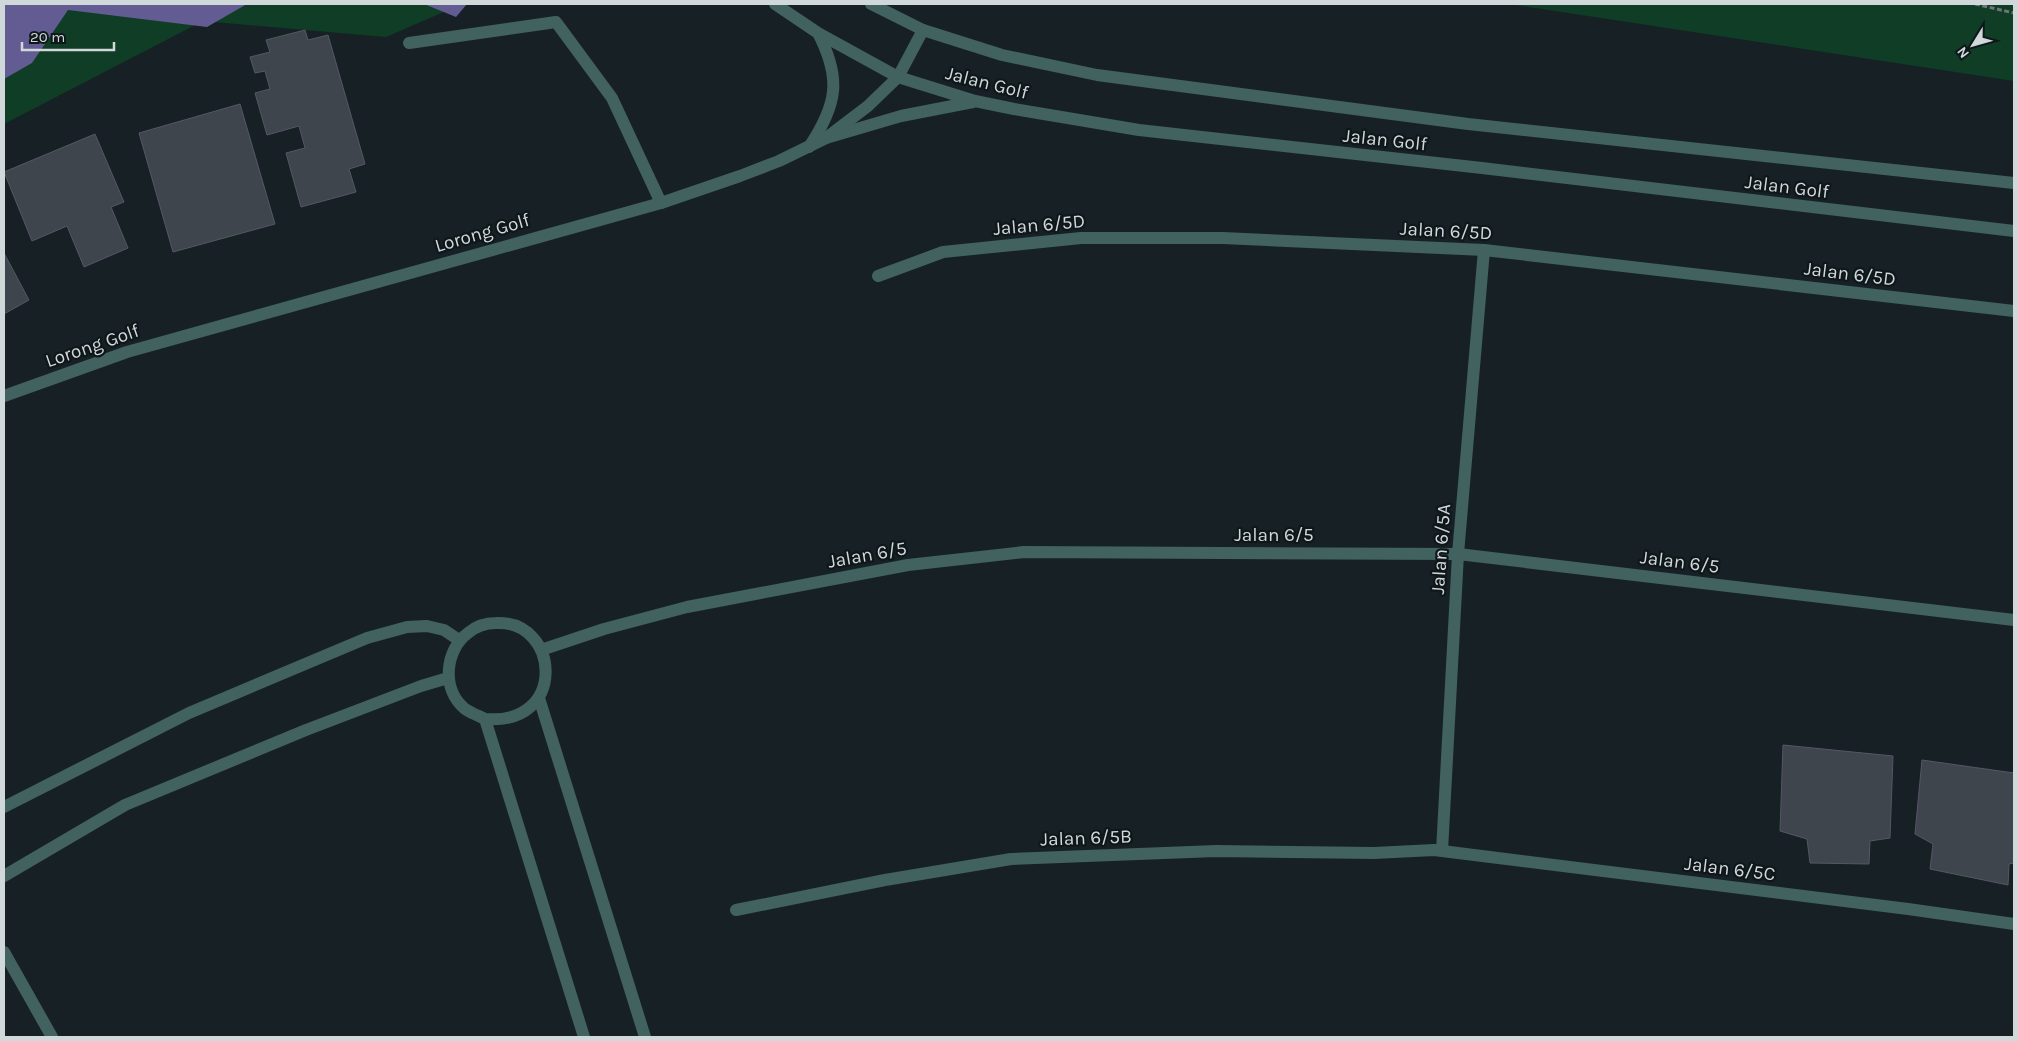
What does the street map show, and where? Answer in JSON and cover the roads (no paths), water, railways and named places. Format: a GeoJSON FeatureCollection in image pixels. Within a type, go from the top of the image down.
{"type":"FeatureCollection","features":[{"type":"Feature","properties":{"kind":"street","name":"Jalan Golf"},"geometry":{"type":"LineString","coordinates":[[775,4],[818,33],[898,77],[975,101],[1139,130],[1482,168],[2014,231]]}},
{"type":"Feature","properties":{"kind":"street","name":"Jalan Golf"},"geometry":{"type":"LineString","coordinates":[[871,4],[922,30],[1002,55],[1097,75],[1468,124],[2014,184]]}},
{"type":"Feature","properties":{"kind":"street"},"geometry":{"type":"LineString","coordinates":[[410,43],[556,22],[612,98],[661,203]]}},
{"type":"Feature","properties":{"kind":"street","name":"Lorong Golf"},"geometry":{"type":"LineString","coordinates":[[4,396],[127,352],[661,203],[740,176],[826,138],[868,106],[898,77],[922,30]]}},
{"type":"Feature","properties":{"kind":"street"},"geometry":{"type":"LineString","coordinates":[[809,147],[823,126],[832,103],[834,79],[829,54],[818,33]]}},
{"type":"Feature","properties":{"kind":"street"},"geometry":{"type":"LineString","coordinates":[[826,138],[902,116],[975,101]]}},
{"type":"Feature","properties":{"kind":"street","name":"Jalan 6/5D"},"geometry":{"type":"LineString","coordinates":[[878,276],[943,252],[1081,238],[1223,238],[1484,250],[2014,311]]}},
{"type":"Feature","properties":{"kind":"street","name":"Jalan 6/5A"},"geometry":{"type":"LineString","coordinates":[[1442,851],[1458,554],[1484,250]]}},
{"type":"Feature","properties":{"kind":"street","name":"Jalan 6/5"},"geometry":{"type":"LineString","coordinates":[[542,650],[604,629],[687,607],[908,565],[1014,553],[1458,554],[2014,620]]}},
{"type":"Feature","properties":{"kind":"street"},"geometry":{"type":"LineString","coordinates":[[502,622],[516,626],[528,633],[542,650],[546,672],[543,690],[539,698],[526,712],[502,720],[485,719],[465,709],[454,696],[448,678],[451,654],[459,640],[474,628],[487,623],[502,622]]}},
{"type":"Feature","properties":{"kind":"street"},"geometry":{"type":"LineString","coordinates":[[4,807],[189,713],[368,638],[408,627],[427,626],[444,630],[459,640]]}},
{"type":"Feature","properties":{"kind":"street"},"geometry":{"type":"LineString","coordinates":[[4,876],[125,805],[306,730],[421,686],[448,678]]}},
{"type":"Feature","properties":{"kind":"street"},"geometry":{"type":"LineString","coordinates":[[539,698],[645,1037]]}},
{"type":"Feature","properties":{"kind":"street"},"geometry":{"type":"LineString","coordinates":[[485,719],[584,1037]]}},
{"type":"Feature","properties":{"kind":"street","name":"Jalan 6/5B"},"geometry":{"type":"LineString","coordinates":[[736,910],[885,880],[1011,860],[1216,851],[1374,853],[1442,851]]}},
{"type":"Feature","properties":{"kind":"street","name":"Jalan 6/5C"},"geometry":{"type":"LineString","coordinates":[[1442,851],[2014,924]]}},
{"type":"Feature","properties":{"kind":"street"},"geometry":{"type":"LineString","coordinates":[[4,952],[52,1037]]}}]}
